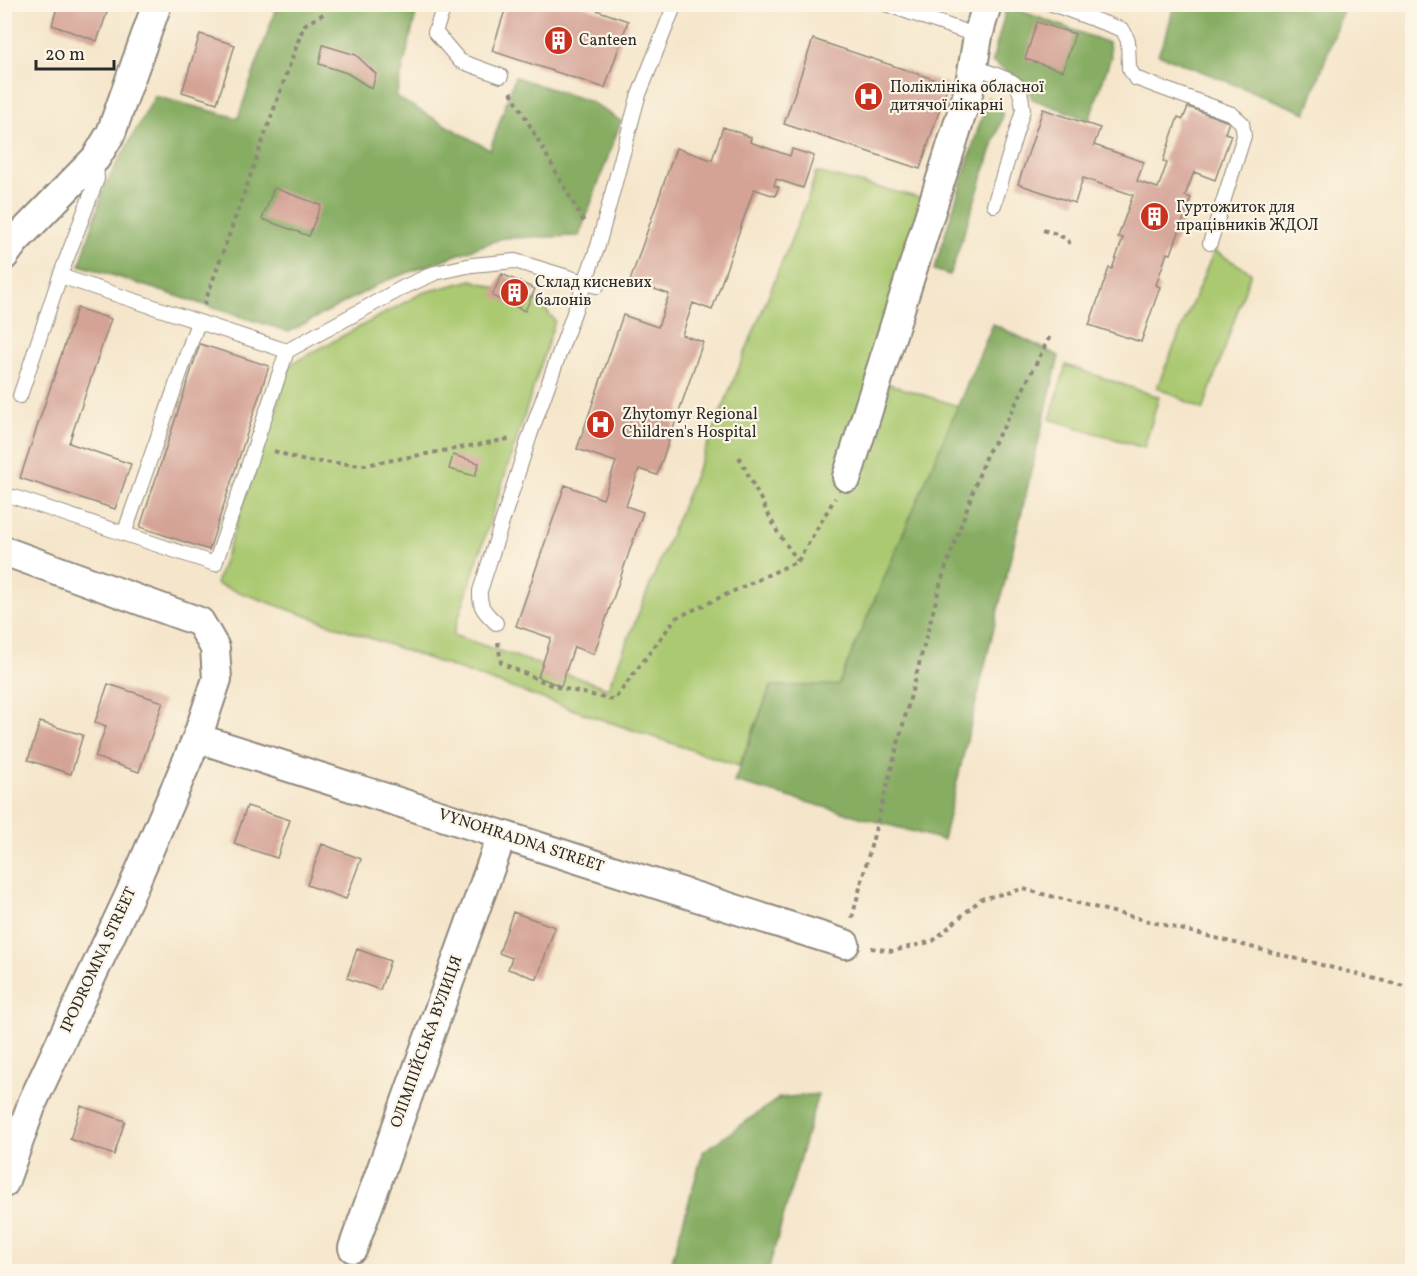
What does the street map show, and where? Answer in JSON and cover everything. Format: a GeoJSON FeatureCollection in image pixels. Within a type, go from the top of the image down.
{"type":"FeatureCollection","features":[{"type":"Feature","properties":{"kind":"street"},"geometry":{"type":"LineString","coordinates":[[4,256],[15,241],[96,158],[111,133],[157,4]]}},
{"type":"Feature","properties":{"kind":"street"},"geometry":{"type":"LineString","coordinates":[[847,477],[969,90],[978,36],[987,4]]}},
{"type":"Feature","properties":{"kind":"street","name":"IPODROMNA STREET"},"geometry":{"type":"LineString","coordinates":[[4,551],[200,622],[214,648],[217,680],[197,738],[130,894],[33,1101],[4,1183]]}},
{"type":"Feature","properties":{"kind":"street","name":"VYNOHRADNA STREET"},"geometry":{"type":"LineString","coordinates":[[197,738],[845,944]]}},
{"type":"Feature","properties":{"kind":"street","name":"ОЛІМПІЙСЬКА ВУЛИЦЯ"},"geometry":{"type":"LineString","coordinates":[[353,1248],[501,835]]}},
{"type":"Feature","properties":{"kind":"lane"},"geometry":{"type":"LineString","coordinates":[[445,4],[435,32],[460,61],[501,76]]}},
{"type":"Feature","properties":{"kind":"lane"},"geometry":{"type":"LineString","coordinates":[[496,623],[480,602],[480,591],[530,435],[591,285],[598,246],[638,97],[675,4]]}},
{"type":"Feature","properties":{"kind":"lane"},"geometry":{"type":"LineString","coordinates":[[885,4],[978,36]]}},
{"type":"Feature","properties":{"kind":"lane"},"geometry":{"type":"LineString","coordinates":[[1052,4],[1123,30],[1128,41],[1129,68],[1135,78],[1232,114],[1242,123],[1244,136],[1210,243]]}},
{"type":"Feature","properties":{"kind":"lane"},"geometry":{"type":"LineString","coordinates":[[973,66],[1015,83],[1022,100],[1023,110],[994,205]]}},
{"type":"Feature","properties":{"kind":"lane"},"geometry":{"type":"LineString","coordinates":[[20,396],[60,276],[98,179],[96,158]]}},
{"type":"Feature","properties":{"kind":"lane"},"geometry":{"type":"LineString","coordinates":[[14,497],[215,564],[287,351],[404,287],[435,273],[472,265],[515,261],[591,285]]}},
{"type":"Feature","properties":{"kind":"lane"},"geometry":{"type":"LineString","coordinates":[[60,276],[287,351]]}},
{"type":"Feature","properties":{"kind":"lane"},"geometry":{"type":"LineString","coordinates":[[124,534],[198,322]]}},
{"type":"Feature","properties":{"kind":"path"},"geometry":{"type":"LineString","coordinates":[[198,322],[304,24],[327,12]]}},
{"type":"Feature","properties":{"kind":"path"},"geometry":{"type":"LineString","coordinates":[[501,76],[598,246]]}},
{"type":"Feature","properties":{"kind":"path"},"geometry":{"type":"LineString","coordinates":[[1043,230],[1068,240],[1071,248]]}},
{"type":"Feature","properties":{"kind":"path"},"geometry":{"type":"LineString","coordinates":[[1051,334],[1006,423],[986,455],[941,581],[845,944],[893,951],[933,941],[981,900],[1023,889],[1413,988]]}},
{"type":"Feature","properties":{"kind":"path"},"geometry":{"type":"LineString","coordinates":[[255,445],[304,461],[365,465],[530,435]]}},
{"type":"Feature","properties":{"kind":"path"},"geometry":{"type":"LineString","coordinates":[[739,457],[778,533],[798,561]]}},
{"type":"Feature","properties":{"kind":"path"},"geometry":{"type":"LineString","coordinates":[[496,623],[501,663],[553,686],[614,700],[676,618],[798,561],[847,477]]}},
{"type":"Feature","properties":{"kind":"green space"},"geometry":{"type":"Polygon","coordinates":[[[413,4],[418,6],[396,97],[490,150],[515,77],[591,102],[621,121],[579,236],[503,238],[385,281],[289,332],[80,265],[105,185],[155,96],[238,118],[277,5],[413,4]]]}},
{"type":"Feature","properties":{"kind":"green space"},"geometry":{"type":"Polygon","coordinates":[[[1174,4],[1345,5],[1306,113],[1158,54],[1167,33],[1174,4]]]}},
{"type":"Feature","properties":{"kind":"green space"},"geometry":{"type":"Polygon","coordinates":[[[1007,6],[1109,43],[1111,57],[1089,120],[1032,99],[1026,83],[992,62],[1007,6]]]}},
{"type":"Feature","properties":{"kind":"green space"},"geometry":{"type":"Polygon","coordinates":[[[988,97],[1003,115],[950,275],[934,270],[988,97]]]}},
{"type":"Feature","properties":{"kind":"green space"},"geometry":{"type":"Polygon","coordinates":[[[816,172],[925,199],[867,377],[958,406],[838,686],[771,686],[739,766],[216,584],[291,364],[422,293],[472,280],[496,288],[525,311],[530,300],[539,301],[555,321],[453,635],[608,688],[809,196],[816,172]]]}},
{"type":"Feature","properties":{"kind":"green space"},"geometry":{"type":"Polygon","coordinates":[[[1214,251],[1251,272],[1203,410],[1157,387],[1214,251]]]}},
{"type":"Feature","properties":{"kind":"green space"},"geometry":{"type":"Polygon","coordinates":[[[993,324],[1059,356],[943,840],[734,782],[771,686],[838,685],[993,324]]]}},
{"type":"Feature","properties":{"kind":"green space"},"geometry":{"type":"Polygon","coordinates":[[[1066,365],[1159,397],[1144,448],[1050,419],[1066,365]]]}},
{"type":"Feature","properties":{"kind":"green space"},"geometry":{"type":"Polygon","coordinates":[[[818,1094],[768,1271],[669,1271],[703,1152],[779,1098],[818,1094]]]}},
{"type":"Feature","properties":{"kind":"building"},"geometry":{"type":"Polygon","coordinates":[[[58,4],[110,4],[97,41],[52,25],[58,4]]]}},
{"type":"Feature","properties":{"kind":"building","name":"Canteen"},"geometry":{"type":"Polygon","coordinates":[[[507,4],[579,4],[628,21],[605,88],[492,51],[507,4]]]}},
{"type":"Feature","properties":{"kind":"building"},"geometry":{"type":"Polygon","coordinates":[[[1037,22],[1075,34],[1063,71],[1025,59],[1037,22]]]}},
{"type":"Feature","properties":{"kind":"building"},"geometry":{"type":"Polygon","coordinates":[[[200,34],[235,45],[217,103],[182,92],[200,34]]]}},
{"type":"Feature","properties":{"kind":"building","name":"Поліклініка обласної дитячої лікарні"},"geometry":{"type":"Polygon","coordinates":[[[813,39],[948,84],[920,169],[784,124],[813,39]]]}},
{"type":"Feature","properties":{"kind":"building"},"geometry":{"type":"Polygon","coordinates":[[[323,45],[356,55],[376,74],[372,89],[347,73],[319,64],[323,45]]]}},
{"type":"Feature","properties":{"kind":"building","name":"Гуртожиток для працiвникiв ЖДОЛ"},"geometry":{"type":"Polygon","coordinates":[[[1188,107],[1229,122],[1225,133],[1231,135],[1215,180],[1194,172],[1185,196],[1191,198],[1171,254],[1167,253],[1156,285],[1160,287],[1141,342],[1089,325],[1109,268],[1112,269],[1123,238],[1118,237],[1133,195],[1083,178],[1075,203],[1018,184],[1043,109],[1100,128],[1094,145],[1144,162],[1137,181],[1158,188],[1167,163],[1163,161],[1178,117],[1183,119],[1188,107]]]}},
{"type":"Feature","properties":{"kind":"building"},"geometry":{"type":"Polygon","coordinates":[[[723,127],[751,137],[750,142],[790,156],[792,149],[814,156],[803,188],[776,179],[774,186],[779,187],[775,196],[754,189],[712,310],[693,303],[682,335],[703,342],[657,475],[639,469],[626,506],[643,512],[594,654],[574,647],[561,686],[538,677],[551,638],[516,626],[565,485],[603,499],[616,462],[577,449],[623,315],[658,327],[669,294],[630,281],[676,148],[712,160],[723,127]]]}},
{"type":"Feature","properties":{"kind":"building"},"geometry":{"type":"Polygon","coordinates":[[[274,188],[321,205],[309,236],[262,219],[274,188]]]}},
{"type":"Feature","properties":{"kind":"building","name":"Склад кисневих балонів"},"geometry":{"type":"Polygon","coordinates":[[[502,274],[535,289],[525,311],[492,296],[502,274]]]}},
{"type":"Feature","properties":{"kind":"building"},"geometry":{"type":"Polygon","coordinates":[[[77,308],[111,319],[69,443],[131,464],[115,509],[20,478],[77,308]]]}},
{"type":"Feature","properties":{"kind":"building"},"geometry":{"type":"Polygon","coordinates":[[[200,344],[269,366],[209,550],[140,527],[200,344]]]}},
{"type":"Feature","properties":{"kind":"building"},"geometry":{"type":"Polygon","coordinates":[[[453,455],[479,463],[475,476],[449,469],[453,455]]]}},
{"type":"Feature","properties":{"kind":"building"},"geometry":{"type":"Polygon","coordinates":[[[108,684],[163,702],[139,772],[95,757],[106,726],[95,722],[108,684]]]}},
{"type":"Feature","properties":{"kind":"building"},"geometry":{"type":"Polygon","coordinates":[[[40,722],[83,735],[71,774],[28,760],[40,722]]]}},
{"type":"Feature","properties":{"kind":"building"},"geometry":{"type":"Polygon","coordinates":[[[247,806],[290,820],[277,858],[234,844],[247,806]]]}},
{"type":"Feature","properties":{"kind":"building"},"geometry":{"type":"Polygon","coordinates":[[[322,844],[361,859],[346,899],[307,885],[322,844]]]}},
{"type":"Feature","properties":{"kind":"building"},"geometry":{"type":"Polygon","coordinates":[[[513,912],[555,927],[537,979],[508,969],[512,958],[499,953],[513,912]]]}},
{"type":"Feature","properties":{"kind":"building"},"geometry":{"type":"Polygon","coordinates":[[[357,949],[390,961],[380,990],[347,978],[357,949]]]}},
{"type":"Feature","properties":{"kind":"building"},"geometry":{"type":"Polygon","coordinates":[[[81,1106],[125,1121],[114,1155],[70,1139],[81,1106]]]}},
{"type":"Feature","properties":{"kind":"place","name":"Canteen"},"geometry":{"type":"Point","coordinates":[558,41]}},
{"type":"Feature","properties":{"kind":"place","name":"Поліклініка обласної дитячої лікарні"},"geometry":{"type":"Point","coordinates":[869,97]}},
{"type":"Feature","properties":{"kind":"place","name":"Гуртожиток для працiвникiв ЖДОЛ"},"geometry":{"type":"Point","coordinates":[1155,217]}},
{"type":"Feature","properties":{"kind":"place","name":"Склад кисневих балонів"},"geometry":{"type":"Point","coordinates":[514,292]}},
{"type":"Feature","properties":{"kind":"place","name":"Zhytomyr Regional Children's Hospital"},"geometry":{"type":"Point","coordinates":[601,424]}}]}
